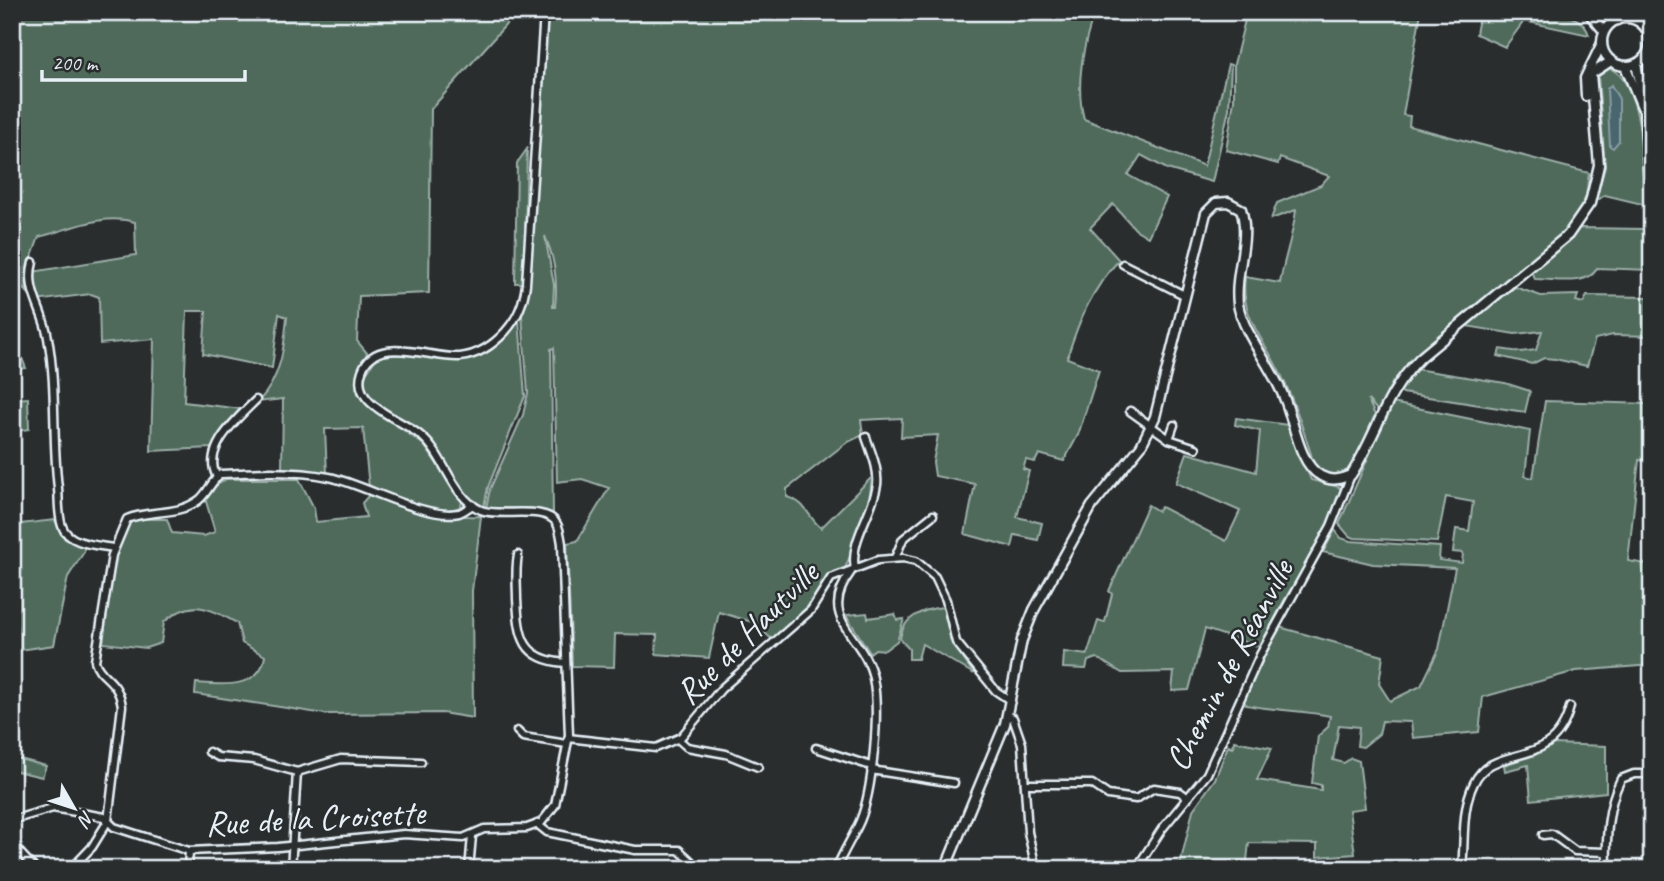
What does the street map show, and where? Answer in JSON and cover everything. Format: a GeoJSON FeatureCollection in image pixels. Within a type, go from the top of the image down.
{"type":"FeatureCollection","features":[{"type":"Feature","properties":{"kind":"street"},"geometry":{"type":"LineString","coordinates":[[544,12],[526,284],[519,313],[502,336],[481,351],[458,357],[394,349],[380,352],[363,367],[359,381],[363,393],[373,406],[423,437],[473,505],[493,514],[536,513],[548,516],[557,524],[562,544],[568,741],[555,805],[550,815],[537,824],[547,832],[635,850],[680,850],[691,861]]}},
{"type":"Feature","properties":{"kind":"street"},"geometry":{"type":"LineString","coordinates":[[1588,12],[1604,31]]}},
{"type":"Feature","properties":{"kind":"street"},"geometry":{"type":"LineString","coordinates":[[1600,12],[1641,23],[1651,38],[1649,56],[1636,64],[1625,66],[1611,61],[1602,43]]}},
{"type":"Feature","properties":{"kind":"street"},"geometry":{"type":"LineString","coordinates":[[1641,23],[1643,12]]}},
{"type":"Feature","properties":{"kind":"street"},"geometry":{"type":"LineString","coordinates":[[945,869],[1012,701],[1022,640],[1034,610],[1092,506],[1141,446],[1150,428],[1206,213],[1216,203],[1228,202],[1241,209],[1247,227],[1238,276],[1239,308],[1277,379],[1307,460],[1320,476],[1337,480],[1352,475],[1384,404],[1401,377],[1568,235],[1590,203],[1599,165],[1585,78],[1602,43],[1604,31],[1624,17]]}},
{"type":"Feature","properties":{"kind":"street"},"geometry":{"type":"LineString","coordinates":[[1593,128],[1591,74],[1611,61]]}},
{"type":"Feature","properties":{"kind":"street"},"geometry":{"type":"LineString","coordinates":[[1636,64],[1645,113],[1652,226]]}},
{"type":"Feature","properties":{"kind":"street"},"geometry":{"type":"LineString","coordinates":[[1625,66],[1645,113]]}},
{"type":"Feature","properties":{"kind":"street"},"geometry":{"type":"LineString","coordinates":[[33,262],[30,274],[32,297],[47,332],[53,364],[55,467],[61,525],[75,540],[113,548]]}},
{"type":"Feature","properties":{"kind":"street"},"geometry":{"type":"LineString","coordinates":[[1123,264],[1184,295]]}},
{"type":"Feature","properties":{"kind":"street"},"geometry":{"type":"LineString","coordinates":[[217,477],[213,470],[215,450],[231,425],[256,400]]}},
{"type":"Feature","properties":{"kind":"street"},"geometry":{"type":"LineString","coordinates":[[1130,411],[1150,428],[1169,439],[1196,448]]}},
{"type":"Feature","properties":{"kind":"street"},"geometry":{"type":"LineString","coordinates":[[1169,439],[1174,425]]}},
{"type":"Feature","properties":{"kind":"street"},"geometry":{"type":"LineString","coordinates":[[836,869],[860,821],[871,768],[874,679],[870,667],[838,614],[839,597],[854,570],[855,547],[870,513],[877,484],[876,467],[866,437]]}},
{"type":"Feature","properties":{"kind":"street"},"geometry":{"type":"LineString","coordinates":[[71,869],[92,848],[108,821],[122,706],[120,692],[114,681],[97,667],[95,661],[113,548],[127,519],[137,515],[165,515],[199,500],[217,477],[258,472],[295,472],[349,483],[427,509],[459,513],[473,505]]}},
{"type":"Feature","properties":{"kind":"street","name":"Chemin de Réanville"},"geometry":{"type":"LineString","coordinates":[[1136,869],[1162,829],[1207,774],[1260,655],[1331,526],[1352,475]]}},
{"type":"Feature","properties":{"kind":"street"},"geometry":{"type":"LineString","coordinates":[[933,515],[903,539],[895,558],[916,561],[935,577],[946,600],[956,642],[996,691],[1012,701]]}},
{"type":"Feature","properties":{"kind":"street"},"geometry":{"type":"LineString","coordinates":[[518,555],[519,635],[534,654],[554,663],[566,663]]}},
{"type":"Feature","properties":{"kind":"street","name":"Rue de Hautville"},"geometry":{"type":"LineString","coordinates":[[517,731],[523,737],[656,748],[678,739],[721,689],[811,610],[831,578],[878,560],[895,558]]}},
{"type":"Feature","properties":{"kind":"street"},"geometry":{"type":"LineString","coordinates":[[1462,869],[1466,807],[1479,774],[1502,760],[1534,751],[1551,742],[1566,722],[1570,707]]}},
{"type":"Feature","properties":{"kind":"street"},"geometry":{"type":"LineString","coordinates":[[1007,715],[1013,718],[1022,744],[1028,832],[1036,869]]}},
{"type":"Feature","properties":{"kind":"street"},"geometry":{"type":"LineString","coordinates":[[678,739],[687,747],[726,754],[758,767]]}},
{"type":"Feature","properties":{"kind":"street"},"geometry":{"type":"LineString","coordinates":[[816,748],[871,768],[954,783]]}},
{"type":"Feature","properties":{"kind":"street"},"geometry":{"type":"LineString","coordinates":[[209,752],[218,757],[254,760],[296,772],[341,759],[421,762]]}},
{"type":"Feature","properties":{"kind":"street"},"geometry":{"type":"LineString","coordinates":[[291,869],[296,772]]}},
{"type":"Feature","properties":{"kind":"street"},"geometry":{"type":"LineString","coordinates":[[1607,869],[1608,826],[1621,779],[1634,774],[1652,774]]}},
{"type":"Feature","properties":{"kind":"street"},"geometry":{"type":"LineString","coordinates":[[1025,784],[1092,784],[1108,795],[1136,799],[1154,788],[1180,792],[1188,799]]}},
{"type":"Feature","properties":{"kind":"street","name":"Rue de la Croisette"},"geometry":{"type":"LineString","coordinates":[[12,820],[53,808],[104,817],[114,827],[189,851],[404,834],[472,836],[494,827],[527,828],[537,824]]}},
{"type":"Feature","properties":{"kind":"street"},"geometry":{"type":"LineString","coordinates":[[1544,835],[1552,834],[1575,851],[1606,852]]}},
{"type":"Feature","properties":{"kind":"street"},"geometry":{"type":"LineString","coordinates":[[469,869],[472,836]]}},
{"type":"Feature","properties":{"kind":"street"},"geometry":{"type":"LineString","coordinates":[[12,844],[35,869]]}},
{"type":"Feature","properties":{"kind":"street"},"geometry":{"type":"LineString","coordinates":[[188,869],[189,851]]}},
{"type":"Feature","properties":{"kind":"green space"},"geometry":{"type":"Polygon","coordinates":[[[1525,10],[1558,13],[1583,24],[1589,35],[1524,21],[1505,47],[1476,34],[1480,12],[1525,10]]]}},
{"type":"Feature","properties":{"kind":"green space"},"geometry":{"type":"Polygon","coordinates":[[[12,12],[517,12],[431,109],[429,293],[359,296],[357,341],[367,353],[359,376],[362,400],[424,445],[462,501],[461,506],[452,509],[429,508],[369,487],[363,428],[325,429],[327,474],[282,470],[283,399],[258,402],[272,383],[280,362],[287,317],[279,314],[272,368],[203,354],[206,311],[187,311],[184,402],[242,409],[212,448],[151,451],[154,339],[100,344],[99,297],[91,294],[36,301],[32,272],[136,255],[135,222],[111,219],[39,237],[26,273],[27,292],[12,275],[12,12]]]}},
{"type":"Feature","properties":{"kind":"green space"},"geometry":{"type":"Polygon","coordinates":[[[547,12],[1095,12],[1087,38],[1080,79],[1084,119],[1204,166],[1228,64],[1231,65],[1229,109],[1212,182],[1167,169],[1141,155],[1128,175],[1167,197],[1148,237],[1135,229],[1113,204],[1090,228],[1119,260],[1101,282],[1087,306],[1067,358],[1099,370],[1078,435],[1064,461],[1039,454],[1035,462],[1026,460],[1023,469],[1029,471],[1017,517],[1042,523],[1038,540],[1015,535],[1012,547],[965,534],[975,484],[935,476],[933,462],[938,435],[901,437],[902,418],[861,420],[863,435],[846,443],[787,489],[787,497],[802,506],[821,528],[872,477],[868,512],[844,571],[826,582],[811,603],[774,641],[752,622],[719,612],[709,658],[656,654],[657,635],[615,634],[614,667],[572,666],[567,543],[577,541],[609,488],[582,479],[557,482],[554,348],[551,349],[553,513],[531,508],[486,508],[490,489],[523,415],[528,393],[522,315],[528,290],[547,12]],[[545,236],[554,285],[555,307],[555,271],[545,236]]]}},
{"type":"Feature","properties":{"kind":"green space"},"geometry":{"type":"Polygon","coordinates":[[[1247,12],[1421,12],[1403,115],[1410,116],[1409,126],[1589,173],[1586,197],[1569,229],[1413,360],[1393,381],[1378,411],[1368,400],[1375,415],[1353,463],[1345,473],[1336,478],[1325,476],[1314,464],[1288,390],[1253,324],[1246,302],[1245,277],[1280,283],[1296,210],[1271,219],[1277,203],[1321,185],[1329,176],[1280,158],[1278,164],[1226,150],[1234,100],[1234,64],[1247,12]]]}},
{"type":"Feature","properties":{"kind":"green space"},"geometry":{"type":"Polygon","coordinates":[[[1652,59],[1652,130],[1641,75],[1644,66],[1652,59]]]}},
{"type":"Feature","properties":{"kind":"green space"},"geometry":{"type":"Polygon","coordinates":[[[1609,68],[1621,76],[1636,108],[1643,151],[1646,205],[1605,195],[1595,202],[1605,167],[1598,77],[1609,68]]]}},
{"type":"Feature","properties":{"kind":"green space"},"geometry":{"type":"Polygon","coordinates":[[[527,149],[524,283],[515,283],[517,163],[527,149]]]}},
{"type":"Feature","properties":{"kind":"green space"},"geometry":{"type":"Polygon","coordinates":[[[1579,228],[1646,229],[1650,270],[1597,268],[1593,274],[1579,280],[1535,279],[1531,272],[1579,228]]]}},
{"type":"Feature","properties":{"kind":"green space"},"geometry":{"type":"Polygon","coordinates":[[[1515,287],[1541,296],[1578,295],[1576,301],[1583,303],[1587,296],[1651,297],[1652,336],[1613,335],[1595,339],[1587,366],[1544,358],[1532,364],[1498,356],[1500,349],[1520,352],[1536,350],[1542,331],[1515,334],[1466,326],[1515,287]]]}},
{"type":"Feature","properties":{"kind":"green space"},"geometry":{"type":"Polygon","coordinates":[[[519,320],[525,396],[488,487],[484,507],[471,499],[426,436],[367,396],[364,376],[377,357],[399,355],[453,360],[485,354],[501,341],[519,320]]]}},
{"type":"Feature","properties":{"kind":"green space"},"geometry":{"type":"Polygon","coordinates":[[[12,334],[26,368],[12,369],[12,334]]]}},
{"type":"Feature","properties":{"kind":"green space"},"geometry":{"type":"Polygon","coordinates":[[[1415,369],[1505,383],[1530,391],[1525,412],[1396,392],[1415,369]]]}},
{"type":"Feature","properties":{"kind":"green space"},"geometry":{"type":"Polygon","coordinates":[[[12,393],[13,399],[28,398],[29,429],[12,432],[12,393]]]}},
{"type":"Feature","properties":{"kind":"green space"},"geometry":{"type":"Polygon","coordinates":[[[1545,401],[1652,404],[1652,462],[1639,460],[1628,561],[1652,565],[1652,665],[1576,671],[1483,697],[1479,732],[1413,738],[1411,722],[1382,721],[1379,734],[1363,747],[1357,746],[1359,727],[1339,725],[1333,760],[1344,763],[1351,758],[1359,761],[1365,808],[1349,810],[1355,854],[1317,857],[1317,844],[1249,843],[1246,869],[1179,869],[1193,810],[1215,779],[1228,746],[1233,747],[1234,741],[1272,748],[1257,780],[1321,790],[1321,785],[1312,783],[1318,736],[1328,727],[1330,716],[1258,707],[1247,705],[1243,701],[1279,627],[1383,656],[1379,684],[1390,701],[1421,686],[1439,649],[1455,568],[1373,564],[1323,552],[1335,530],[1341,538],[1350,541],[1440,547],[1439,560],[1462,563],[1463,553],[1453,552],[1456,529],[1469,531],[1473,502],[1446,497],[1437,542],[1355,538],[1349,536],[1339,524],[1392,403],[1530,431],[1525,476],[1533,478],[1545,401]]]}},
{"type":"Feature","properties":{"kind":"green space"},"geometry":{"type":"Polygon","coordinates":[[[1236,418],[1288,425],[1311,480],[1339,487],[1343,493],[1322,539],[1285,599],[1260,647],[1205,629],[1189,690],[1172,691],[1174,672],[1122,673],[1097,658],[1088,661],[1086,669],[1063,668],[1064,652],[1087,655],[1098,621],[1105,622],[1112,594],[1109,591],[1148,505],[1158,511],[1161,507],[1226,541],[1240,511],[1176,483],[1187,453],[1256,472],[1260,431],[1235,425],[1236,418]]]}},
{"type":"Feature","properties":{"kind":"green space"},"geometry":{"type":"Polygon","coordinates":[[[226,479],[299,479],[314,508],[316,522],[366,517],[362,503],[369,495],[424,511],[481,516],[472,591],[473,718],[442,713],[325,714],[195,694],[196,683],[227,684],[247,680],[262,667],[265,656],[242,643],[237,623],[208,609],[191,608],[174,614],[164,622],[161,643],[146,648],[103,643],[114,561],[124,530],[131,519],[167,519],[172,533],[204,536],[215,532],[205,498],[210,490],[226,479]]]}},
{"type":"Feature","properties":{"kind":"green space"},"geometry":{"type":"Polygon","coordinates":[[[55,520],[65,539],[84,546],[84,552],[68,577],[54,645],[12,651],[12,525],[55,520]]]}},
{"type":"Feature","properties":{"kind":"green space"},"geometry":{"type":"Polygon","coordinates":[[[943,607],[951,641],[974,674],[922,644],[918,659],[909,659],[909,649],[900,639],[905,625],[922,612],[943,607]]]}},
{"type":"Feature","properties":{"kind":"green space"},"geometry":{"type":"Polygon","coordinates":[[[867,613],[868,618],[895,614],[897,620],[904,619],[897,641],[885,650],[875,649],[870,653],[846,615],[867,613]]]}},
{"type":"Feature","properties":{"kind":"green space"},"geometry":{"type":"Polygon","coordinates":[[[12,717],[18,718],[16,758],[46,766],[42,777],[12,770],[12,717]]]}},
{"type":"Feature","properties":{"kind":"green space"},"geometry":{"type":"Polygon","coordinates":[[[1553,744],[1606,746],[1606,792],[1531,800],[1528,765],[1505,771],[1504,765],[1535,755],[1553,744]]]}},
{"type":"Feature","properties":{"kind":"water"},"geometry":{"type":"Polygon","coordinates":[[[1611,85],[1619,99],[1619,141],[1613,148],[1610,146],[1607,89],[1611,85]]]}}]}
